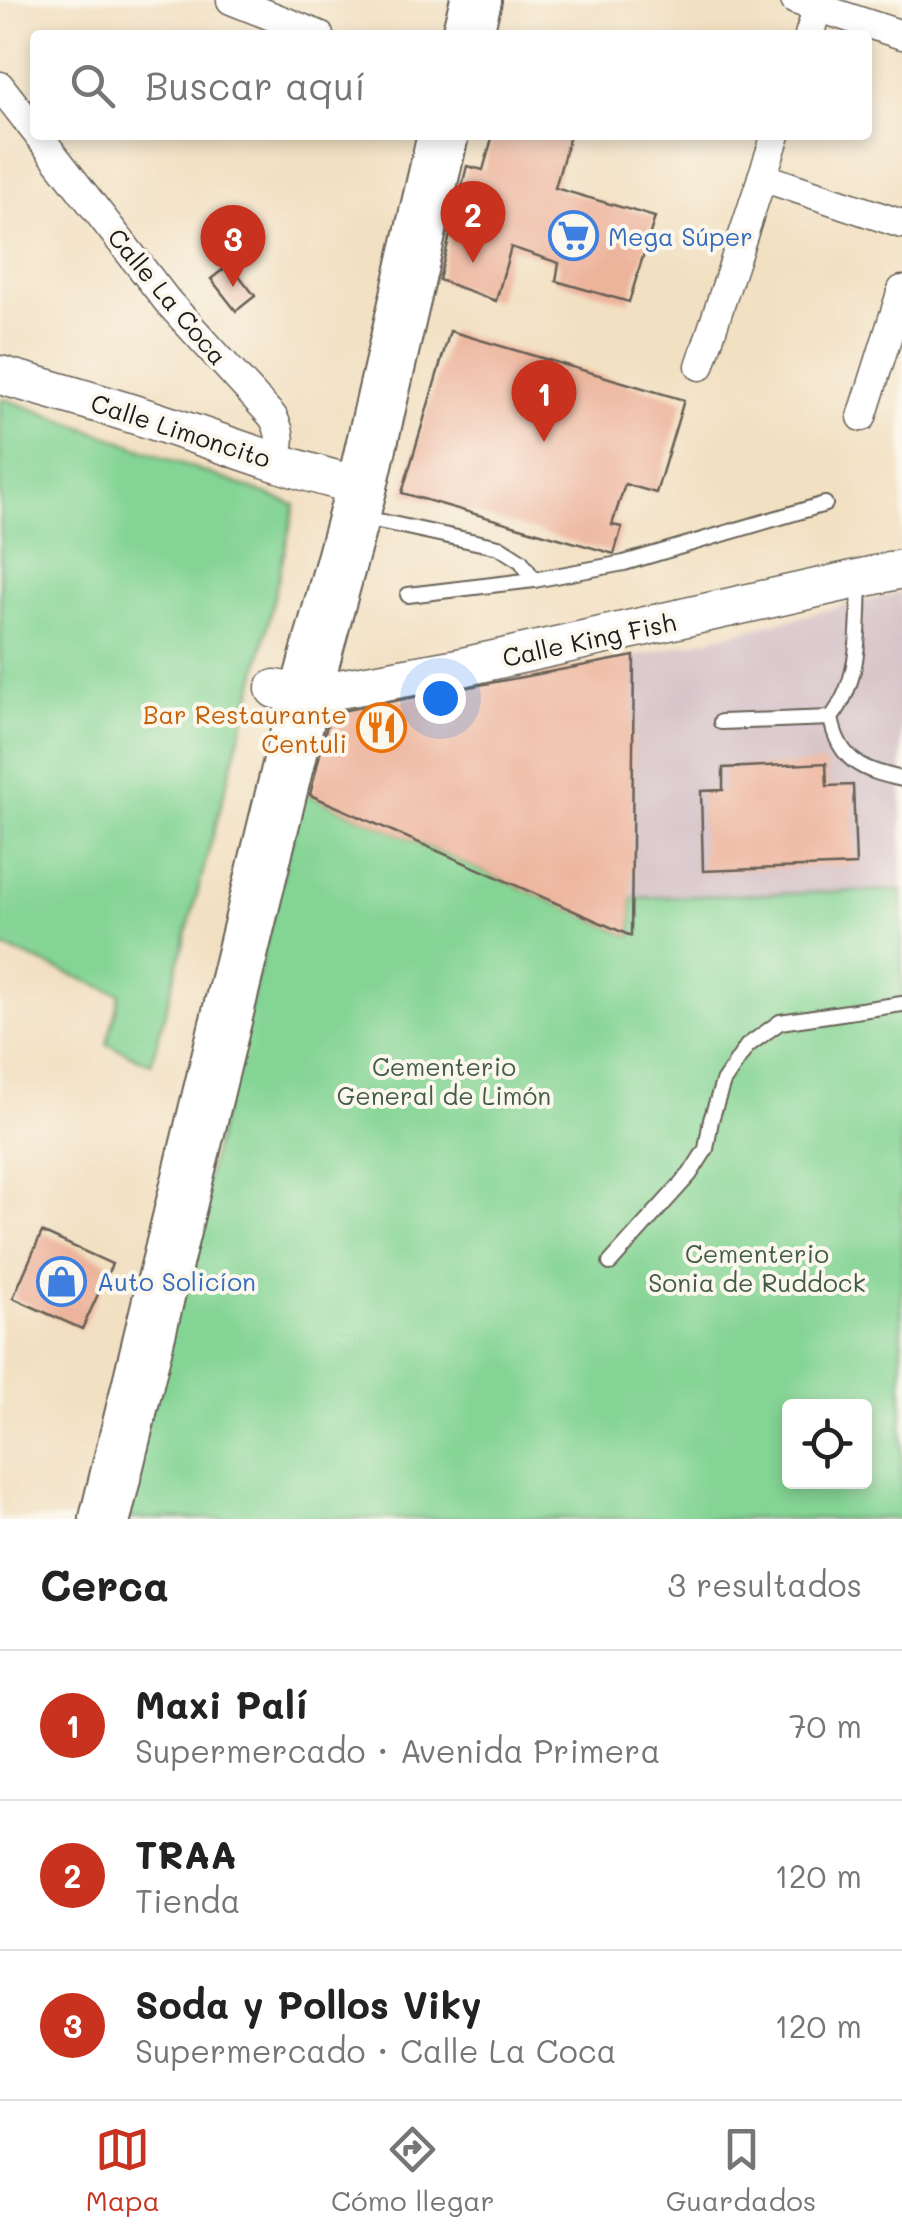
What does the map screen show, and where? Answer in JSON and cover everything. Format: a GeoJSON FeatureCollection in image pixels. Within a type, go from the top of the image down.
{"type":"FeatureCollection","features":[{"type":"Feature","properties":{"kind":"highway"},"geometry":{"type":"LineString","coordinates":[[437,30],[445,0]]}},
{"type":"Feature","properties":{"kind":"highway"},"geometry":{"type":"LineString","coordinates":[[469,30],[476,0]]}},
{"type":"Feature","properties":{"kind":"highway"},"geometry":{"type":"LineString","coordinates":[[349,494],[411,140]]}},
{"type":"Feature","properties":{"kind":"highway"},"geometry":{"type":"LineString","coordinates":[[74,1519],[290,692],[349,494],[442,140]]}},
{"type":"Feature","properties":{"kind":"highway"},"geometry":{"type":"LineString","coordinates":[[105,1519],[290,692]]}},
{"type":"Feature","properties":{"kind":"street"},"geometry":{"type":"LineString","coordinates":[[231,0],[306,30]]}},
{"type":"Feature","properties":{"kind":"street"},"geometry":{"type":"LineString","coordinates":[[809,30],[806,4],[902,35]]}},
{"type":"Feature","properties":{"kind":"street","name":"Calle La Coca"},"geometry":{"type":"LineString","coordinates":[[0,86],[30,124]]}},
{"type":"Feature","properties":{"kind":"street","name":"Calle La Coca"},"geometry":{"type":"LineString","coordinates":[[42,140],[168,302],[273,417],[281,432],[280,448],[273,461]]}},
{"type":"Feature","properties":{"kind":"street"},"geometry":{"type":"LineString","coordinates":[[700,366],[774,140]]}},
{"type":"Feature","properties":{"kind":"street"},"geometry":{"type":"LineString","coordinates":[[762,176],[902,224]]}},
{"type":"Feature","properties":{"kind":"street"},"geometry":{"type":"LineString","coordinates":[[862,417],[902,290]]}},
{"type":"Feature","properties":{"kind":"street","name":"Calle Limoncito"},"geometry":{"type":"LineString","coordinates":[[0,375],[74,395],[273,461],[349,494]]}},
{"type":"Feature","properties":{"kind":"street","name":"Calle King Fish"},"geometry":{"type":"LineString","coordinates":[[290,692],[458,668],[902,569]]}},
{"type":"Feature","properties":{"kind":"lane"},"geometry":{"type":"LineString","coordinates":[[349,494],[499,547],[520,561],[534,580]]}},
{"type":"Feature","properties":{"kind":"lane"},"geometry":{"type":"LineString","coordinates":[[408,595],[534,580],[624,563],[825,504]]}},
{"type":"Feature","properties":{"kind":"lane"},"geometry":{"type":"LineString","coordinates":[[860,578],[855,664],[845,696],[831,718],[840,746],[852,761],[864,769],[902,779]]}},
{"type":"Feature","properties":{"kind":"lane"},"geometry":{"type":"LineString","coordinates":[[721,722],[831,718]]}},
{"type":"Feature","properties":{"kind":"lane"},"geometry":{"type":"LineString","coordinates":[[610,1262],[690,1174],[706,1149],[723,1082],[747,1046],[780,1022],[902,1004]]}},
{"type":"Feature","properties":{"kind":"shaded area"},"geometry":{"type":"Polygon","coordinates":[[[902,592],[902,890],[632,898],[634,657],[902,592]]]}},
{"type":"Feature","properties":{"kind":"green space"},"geometry":{"type":"Polygon","coordinates":[[[0,399],[295,505],[256,676],[151,1064],[107,1044],[120,994],[0,946],[0,399]]]}},
{"type":"Feature","properties":{"kind":"green space","name":"Cementerio General de Limón"},"geometry":{"type":"Polygon","coordinates":[[[303,792],[631,936],[632,898],[902,890],[902,1519],[122,1519],[303,792]]]}},
{"type":"Feature","properties":{"kind":"building","name":"Mega Súper"},"geometry":{"type":"Polygon","coordinates":[[[492,140],[569,140],[555,188],[655,217],[629,302],[556,281],[559,263],[511,247],[496,301],[439,280],[467,166],[483,170],[492,140]]]}},
{"type":"Feature","properties":{"kind":"building"},"geometry":{"type":"Polygon","coordinates":[[[230,264],[255,296],[236,311],[211,279],[230,264]]]}},
{"type":"Feature","properties":{"kind":"building"},"geometry":{"type":"Polygon","coordinates":[[[450,331],[684,400],[656,493],[625,484],[612,525],[622,527],[614,554],[402,493],[450,331]]]}},
{"type":"Feature","properties":{"kind":"building"},"geometry":{"type":"Polygon","coordinates":[[[634,656],[631,936],[310,795],[330,713],[634,656]]]}},
{"type":"Feature","properties":{"kind":"building"},"geometry":{"type":"Polygon","coordinates":[[[826,763],[827,786],[853,785],[856,865],[703,871],[701,791],[723,790],[723,768],[826,763]]]}},
{"type":"Feature","properties":{"kind":"building","name":"Auto Solicíon"},"geometry":{"type":"Polygon","coordinates":[[[42,1232],[112,1264],[82,1329],[13,1298],[42,1232]]]}},
{"type":"Feature","properties":{"kind":"place","name":"Mega Súper"},"geometry":{"type":"Point","coordinates":[573,236]}},
{"type":"Feature","properties":{"kind":"place","name":"TRAA"},"geometry":{"type":"Point","coordinates":[473,263]}},
{"type":"Feature","properties":{"kind":"place","name":"Soda y Pollos Viky"},"geometry":{"type":"Point","coordinates":[233,287]}},
{"type":"Feature","properties":{"kind":"place","name":"Maxi Palí"},"geometry":{"type":"Point","coordinates":[544,442]}},
{"type":"Feature","properties":{"kind":"place","name":"Bar Restaurante Centuli"},"geometry":{"type":"Point","coordinates":[382,728]}},
{"type":"Feature","properties":{"kind":"place","name":"Auto Solicíon"},"geometry":{"type":"Point","coordinates":[62,1281]}},
{"type":"Feature","properties":{"kind":"park label","name":"Cementerio Sonia de Ruddock"},"geometry":{"type":"Point","coordinates":[757,1268]}}]}
